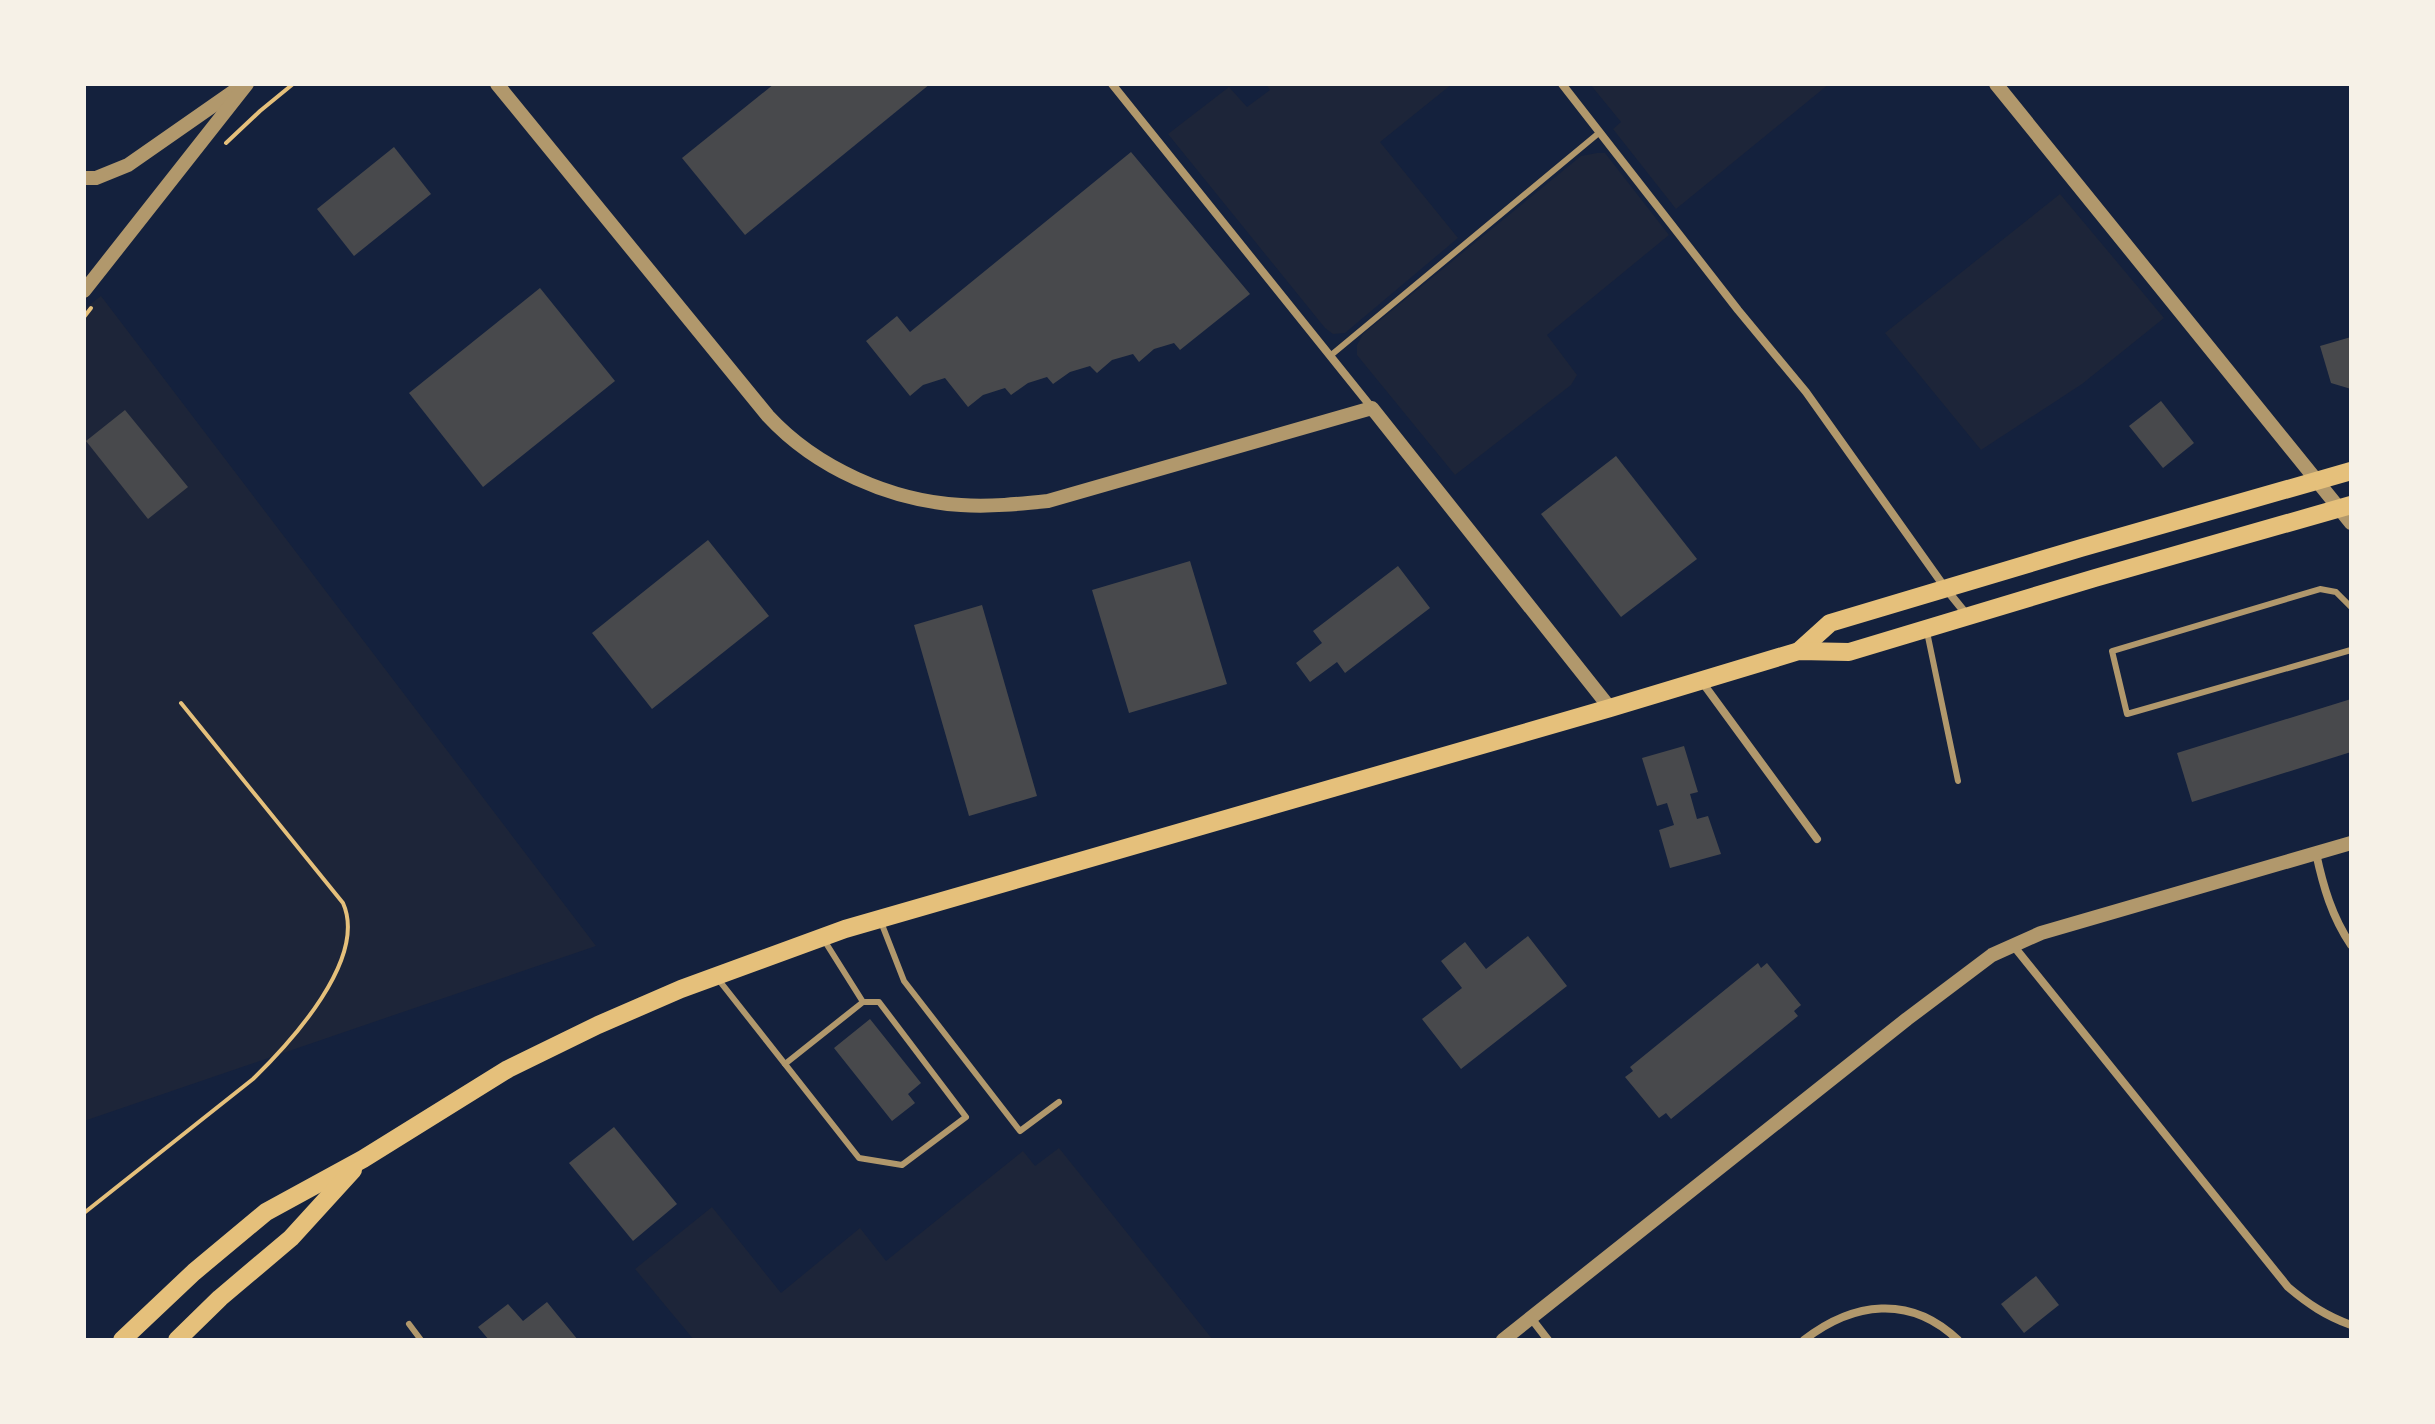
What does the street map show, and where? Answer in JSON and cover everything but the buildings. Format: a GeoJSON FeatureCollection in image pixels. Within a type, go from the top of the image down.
{"type":"FeatureCollection","features":[{"type":"Feature","properties":{"kind":"main road"},"geometry":{"type":"LineString","coordinates":[[1799,651],[1830,623],[2351,471]]}},
{"type":"Feature","properties":{"kind":"main road"},"geometry":{"type":"LineString","coordinates":[[122,1340],[194,1272],[266,1212],[363,1159],[508,1069],[598,1025],[715,976],[880,919],[1799,651],[1849,652],[1968,616],[2347,512]]}},
{"type":"Feature","properties":{"kind":"main road"},"geometry":{"type":"LineString","coordinates":[[177,1340],[220,1298],[291,1238],[363,1159]]}},
{"type":"Feature","properties":{"kind":"street"},"geometry":{"type":"LineString","coordinates":[[84,178],[96,178],[128,165],[246,84]]}},
{"type":"Feature","properties":{"kind":"street"},"geometry":{"type":"LineString","coordinates":[[84,291],[246,84]]}},
{"type":"Feature","properties":{"kind":"street"},"geometry":{"type":"LineString","coordinates":[[497,84],[779,428],[816,456],[885,490],[922,500],[960,505],[998,506],[1048,501],[1372,408]]}},
{"type":"Feature","properties":{"kind":"street"},"geometry":{"type":"LineString","coordinates":[[1112,84],[1610,708]]}},
{"type":"Feature","properties":{"kind":"street"},"geometry":{"type":"LineString","coordinates":[[1562,84],[1806,392],[1968,616]]}},
{"type":"Feature","properties":{"kind":"street"},"geometry":{"type":"LineString","coordinates":[[1996,84],[2316,481],[2347,512]]}},
{"type":"Feature","properties":{"kind":"street"},"geometry":{"type":"LineString","coordinates":[[1701,681],[1817,839]]}},
{"type":"Feature","properties":{"kind":"street"},"geometry":{"type":"LineString","coordinates":[[1503,1340],[1992,955],[2012,944],[2055,929],[2351,843]]}},
{"type":"Feature","properties":{"kind":"street"},"geometry":{"type":"LineString","coordinates":[[2316,853],[2331,907],[2351,945]]}},
{"type":"Feature","properties":{"kind":"street"},"geometry":{"type":"LineString","coordinates":[[2012,944],[2288,1287],[2307,1304],[2351,1325]]}},
{"type":"Feature","properties":{"kind":"street"},"geometry":{"type":"LineString","coordinates":[[1804,1340],[1832,1320],[1849,1313],[1884,1307],[1909,1311],[1932,1320],[1958,1340]]}},
{"type":"Feature","properties":{"kind":"street"},"geometry":{"type":"LineString","coordinates":[[1531,1318],[1548,1340]]}},
{"type":"Feature","properties":{"kind":"lane"},"geometry":{"type":"LineString","coordinates":[[1330,356],[1600,132]]}},
{"type":"Feature","properties":{"kind":"lane"},"geometry":{"type":"LineString","coordinates":[[2351,607],[2336,592],[2320,589],[2112,651],[2127,714],[2351,650]]}},
{"type":"Feature","properties":{"kind":"lane"},"geometry":{"type":"LineString","coordinates":[[1926,628],[1958,781]]}},
{"type":"Feature","properties":{"kind":"lane"},"geometry":{"type":"LineString","coordinates":[[880,919],[904,981],[1020,1131],[1059,1102]]}},
{"type":"Feature","properties":{"kind":"lane"},"geometry":{"type":"LineString","coordinates":[[822,938],[863,1002]]}},
{"type":"Feature","properties":{"kind":"lane"},"geometry":{"type":"LineString","coordinates":[[715,976],[859,1158],[902,1165],[966,1117],[879,1002],[863,1002],[785,1064]]}},
{"type":"Feature","properties":{"kind":"lane"},"geometry":{"type":"LineString","coordinates":[[409,1324],[421,1340]]}},
{"type":"Feature","properties":{"kind":"path"},"geometry":{"type":"LineString","coordinates":[[84,1213],[279,1055],[324,994],[338,966],[346,939],[349,916],[343,903],[181,703]]}},
{"type":"Feature","properties":{"kind":"shaded area"},"geometry":{"type":"Polygon","coordinates":[[[1266,84],[1452,84],[1380,142],[1458,238],[1345,333],[1333,334],[1325,328],[1168,134],[1229,87],[1247,107],[1270,90],[1266,84]]]}},
{"type":"Feature","properties":{"kind":"shaded area"},"geometry":{"type":"Polygon","coordinates":[[[1590,84],[1829,84],[1676,209],[1613,129],[1621,122],[1590,84]]]}},
{"type":"Feature","properties":{"kind":"shaded area"},"geometry":{"type":"Polygon","coordinates":[[[1605,153],[1669,235],[1547,335],[1577,375],[1571,385],[1455,475],[1357,355],[1357,345],[1363,334],[1581,156],[1605,153]]]}},
{"type":"Feature","properties":{"kind":"shaded area"},"geometry":{"type":"Polygon","coordinates":[[[2060,194],[2164,318],[2082,384],[1981,450],[1885,333],[2060,194]]]}},
{"type":"Feature","properties":{"kind":"shaded area"},"geometry":{"type":"Polygon","coordinates":[[[101,296],[596,946],[84,1121],[84,309],[101,296]]]}},
{"type":"Feature","properties":{"kind":"shaded area"},"geometry":{"type":"Polygon","coordinates":[[[1059,1148],[1213,1340],[694,1340],[635,1269],[712,1207],[781,1293],[860,1228],[886,1261],[1023,1151],[1035,1166],[1059,1148]]]}}]}
